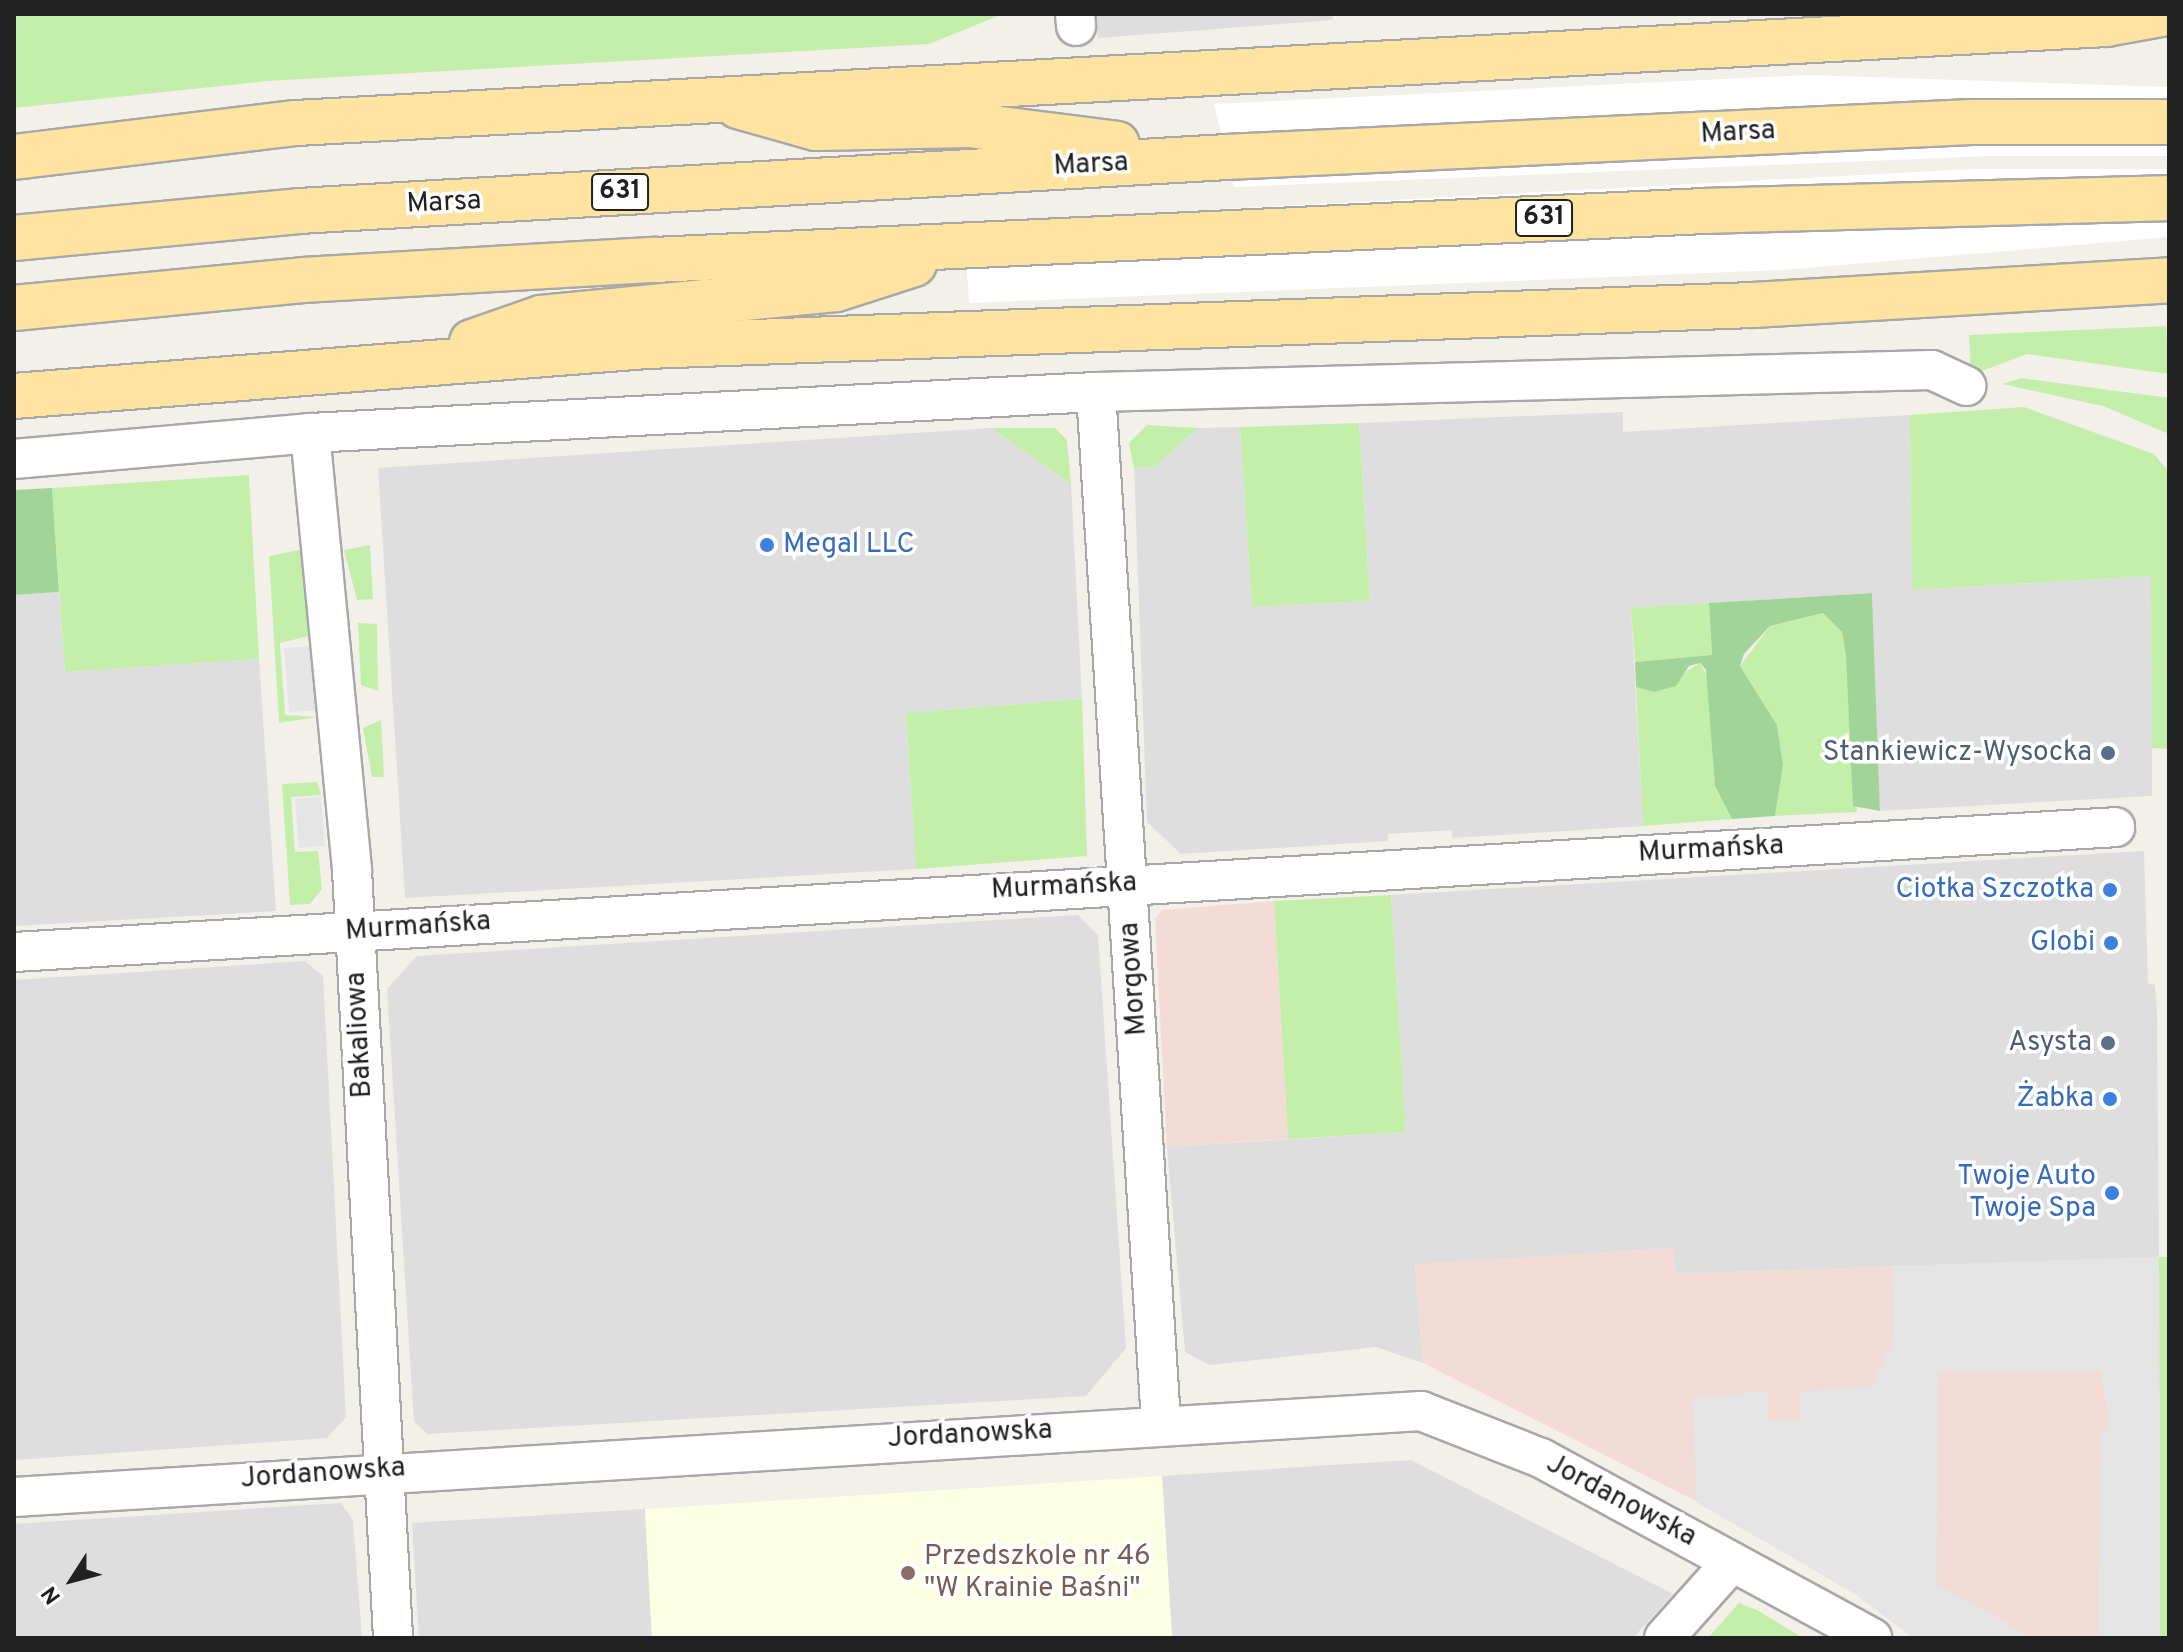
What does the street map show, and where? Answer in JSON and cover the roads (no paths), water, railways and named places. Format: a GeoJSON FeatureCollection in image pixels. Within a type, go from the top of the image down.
{"type":"FeatureCollection","features":[{"type":"Feature","properties":{"kind":"main road"},"geometry":{"type":"LineString","coordinates":[[14,157],[296,123],[704,96],[2106,24],[2161,14]]}},
{"type":"Feature","properties":{"kind":"main road"},"geometry":{"type":"LineString","coordinates":[[704,96],[816,128],[969,125],[1226,157]]}},
{"type":"Feature","properties":{"kind":"main road","name":"Marsa"},"geometry":{"type":"LineString","coordinates":[[14,238],[299,211],[1226,157],[1956,123],[2169,122]]}},
{"type":"Feature","properties":{"kind":"main road","name":"631"},"geometry":{"type":"LineString","coordinates":[[14,308],[303,280],[1675,212],[2169,198]]}},
{"type":"Feature","properties":{"kind":"main road"},"geometry":{"type":"LineString","coordinates":[[421,361],[541,318],[836,289],[966,248]]}},
{"type":"Feature","properties":{"kind":"main road"},"geometry":{"type":"LineString","coordinates":[[14,396],[421,361],[1754,305],[2169,280]]}},
{"type":"Feature","properties":{"kind":"street"},"geometry":{"type":"LineString","coordinates":[[14,459],[310,433],[1096,392],[1932,370],[1966,386]]}},
{"type":"Feature","properties":{"kind":"street","name":"Morgowa"},"geometry":{"type":"LineString","coordinates":[[1096,392],[1161,1423]]}},
{"type":"Feature","properties":{"kind":"street","name":"Bakaliowa"},"geometry":{"type":"LineString","coordinates":[[310,433],[335,640],[355,932],[381,1470],[393,1638]]}},
{"type":"Feature","properties":{"kind":"street","name":"Murmańska"},"geometry":{"type":"LineString","coordinates":[[14,952],[2115,827]]}},
{"type":"Feature","properties":{"kind":"street","name":"Jordanowska"},"geometry":{"type":"LineString","coordinates":[[14,1497],[381,1470],[1161,1423],[1421,1411],[1541,1458],[1872,1638]]}},
{"type":"Feature","properties":{"kind":"street"},"geometry":{"type":"LineString","coordinates":[[1664,1638],[1732,1562]]}},
{"type":"Feature","properties":{"kind":"place","name":"Megal LLC"},"geometry":{"type":"Point","coordinates":[767,545]}},
{"type":"Feature","properties":{"kind":"place","name":"Stankiewicz-Wysocka"},"geometry":{"type":"Point","coordinates":[2108,753]}},
{"type":"Feature","properties":{"kind":"place","name":"Ciotka Szczotka"},"geometry":{"type":"Point","coordinates":[2110,890]}},
{"type":"Feature","properties":{"kind":"place","name":"Globi"},"geometry":{"type":"Point","coordinates":[2111,943]}},
{"type":"Feature","properties":{"kind":"place","name":"Asysta"},"geometry":{"type":"Point","coordinates":[2108,1043]}},
{"type":"Feature","properties":{"kind":"place","name":"Żabka"},"geometry":{"type":"Point","coordinates":[2110,1099]}},
{"type":"Feature","properties":{"kind":"place","name":"Twoje Auto Twoje Spa"},"geometry":{"type":"Point","coordinates":[2112,1193]}},
{"type":"Feature","properties":{"kind":"place","name":"Przedszkole nr 46 \"W Krainie Baśni\""},"geometry":{"type":"Point","coordinates":[908,1573]}}]}
